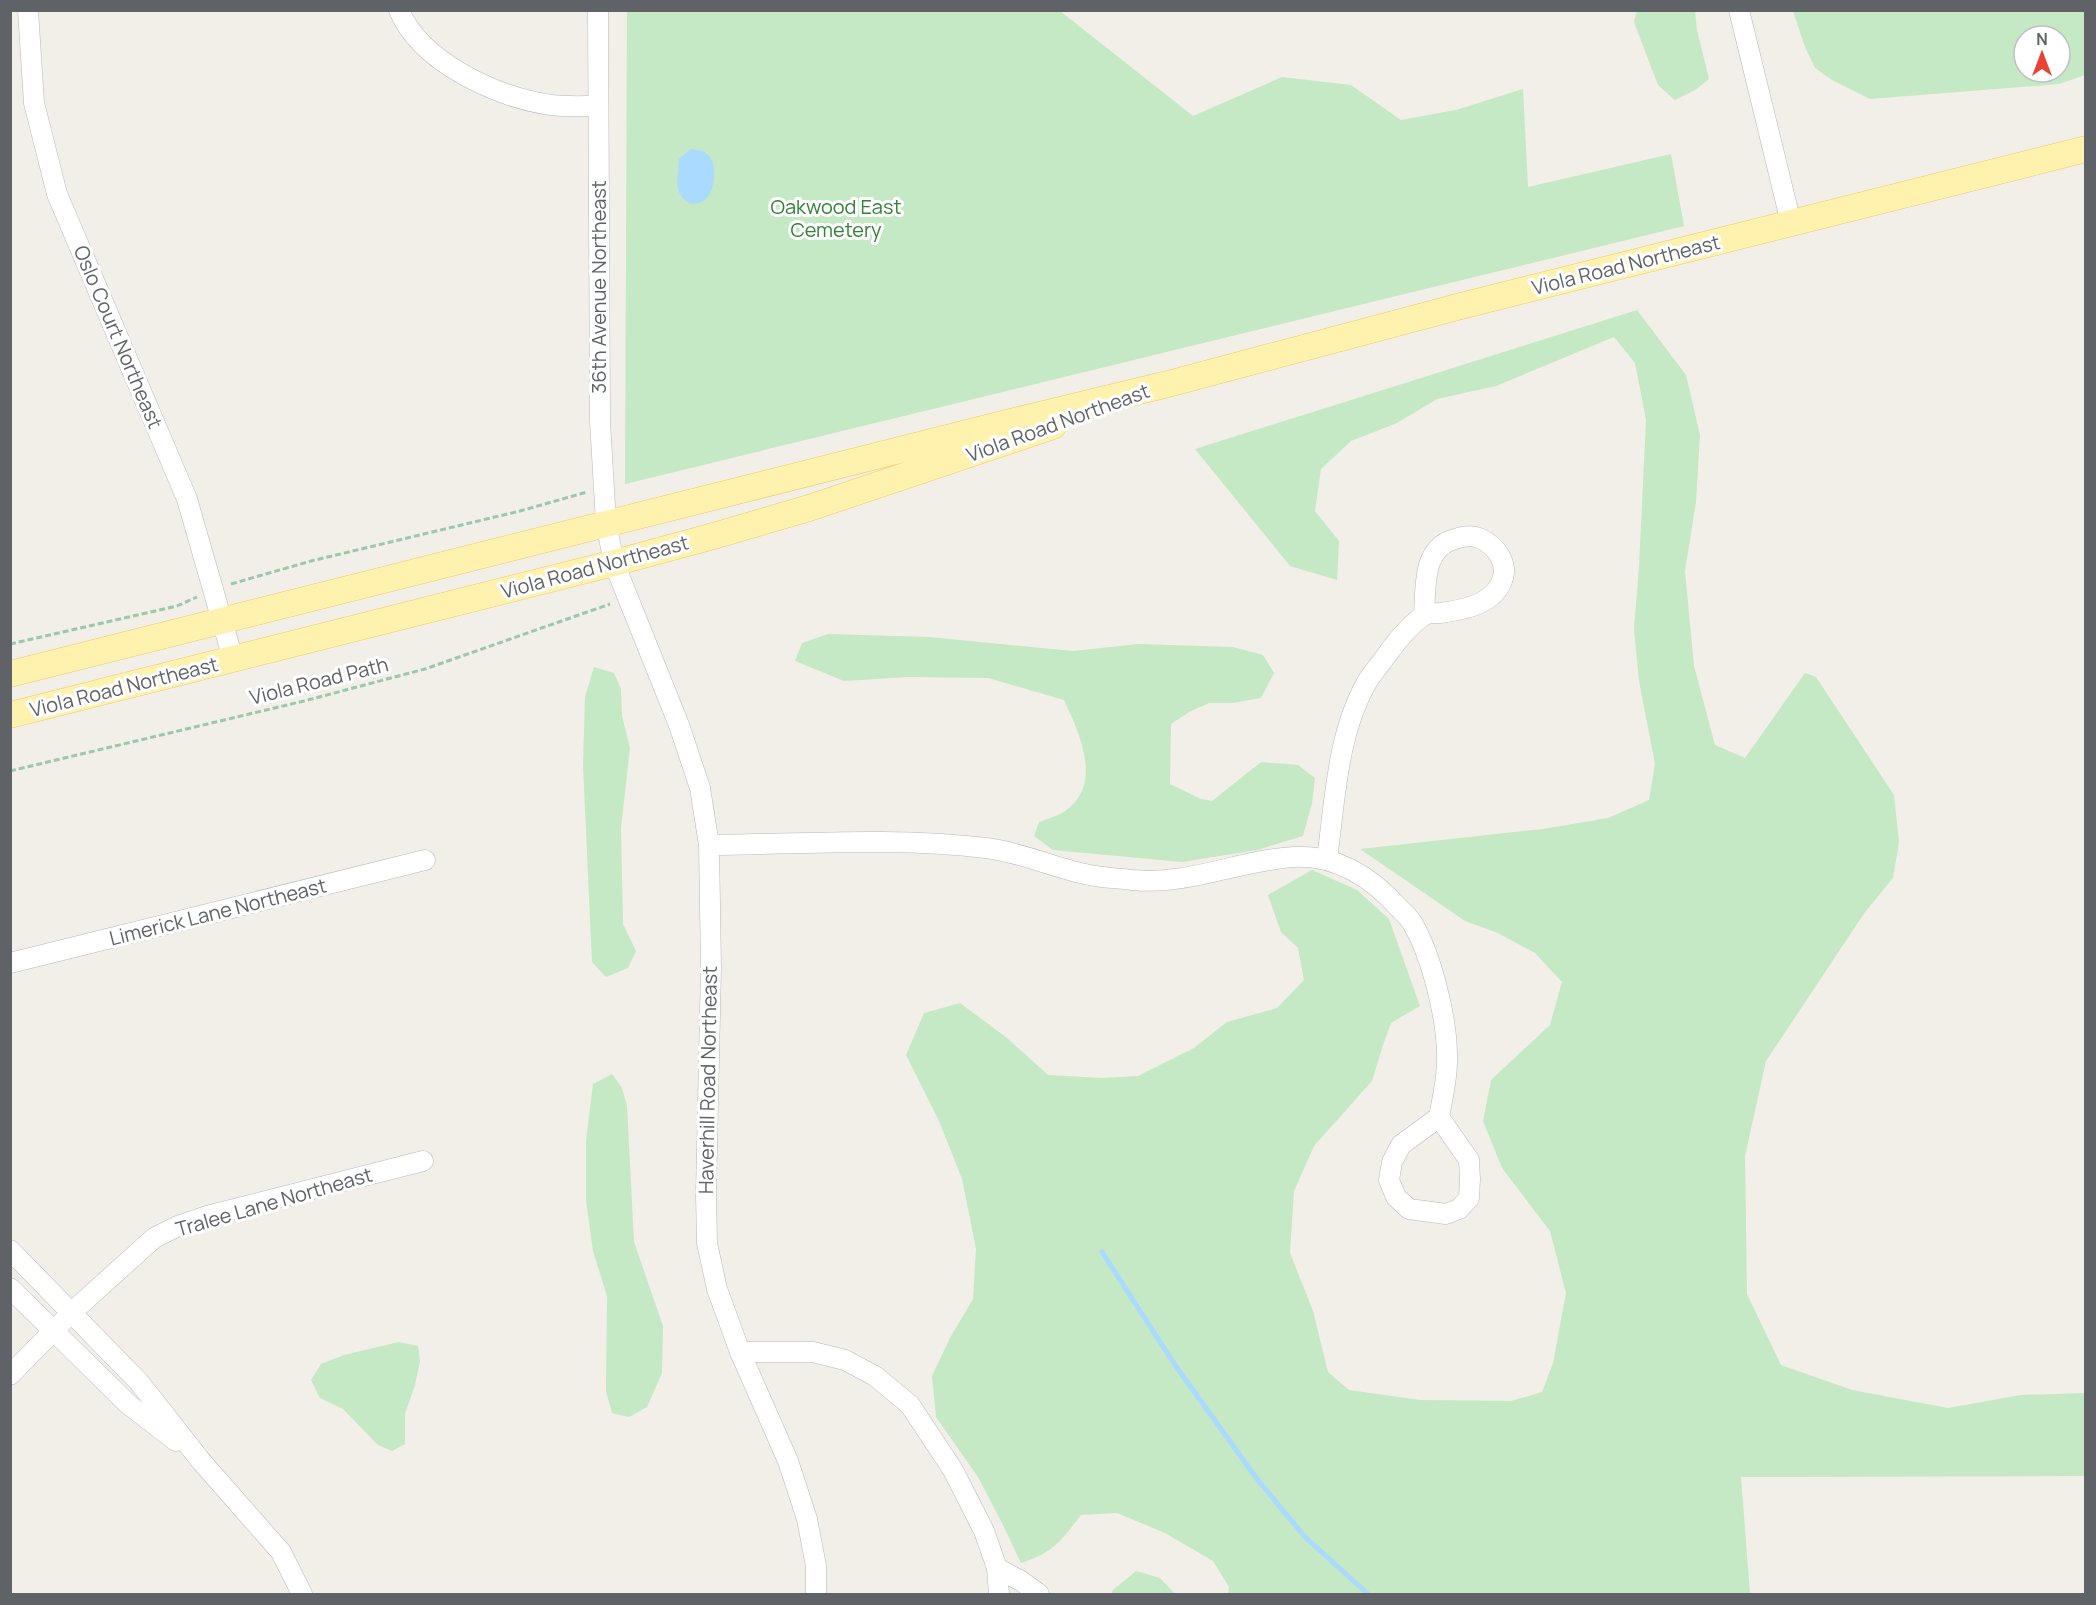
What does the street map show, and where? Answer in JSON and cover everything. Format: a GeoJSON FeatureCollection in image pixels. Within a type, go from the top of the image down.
{"type":"FeatureCollection","features":[{"type":"Feature","properties":{"kind":"main road","name":"Viola Road Northeast"},"geometry":{"type":"LineString","coordinates":[[10,674],[1168,384],[1461,306],[2085,149]]}},
{"type":"Feature","properties":{"kind":"main road","name":"Viola Road Northeast"},"geometry":{"type":"LineString","coordinates":[[10,715],[615,563],[809,508],[1077,418],[1168,384]]}},
{"type":"Feature","properties":{"kind":"street","name":"Oslo Court Northeast"},"geometry":{"type":"LineString","coordinates":[[28,10],[34,103],[57,194],[187,499],[233,659]]}},
{"type":"Feature","properties":{"kind":"street"},"geometry":{"type":"LineString","coordinates":[[399,10],[405,26],[425,48],[453,68],[483,84],[518,98],[552,105],[598,106]]}},
{"type":"Feature","properties":{"kind":"street","name":"36th Avenue Northeast"},"geometry":{"type":"LineString","coordinates":[[598,10],[600,421],[606,523],[615,563]]}},
{"type":"Feature","properties":{"kind":"street"},"geometry":{"type":"LineString","coordinates":[[1739,10],[1791,224]]}},
{"type":"Feature","properties":{"kind":"street"},"geometry":{"type":"LineString","coordinates":[[1327,859],[1340,765],[1351,719],[1367,682],[1396,643],[1425,615],[1475,606],[1491,596],[1501,584],[1503,569],[1501,555],[1492,545],[1476,537],[1461,537],[1435,549],[1429,564],[1426,583],[1425,615]]}},
{"type":"Feature","properties":{"kind":"street","name":"Haverhill Road Northeast"},"geometry":{"type":"LineString","coordinates":[[615,563],[680,724],[700,788],[710,845],[711,968],[706,1182],[707,1243],[717,1289],[740,1352],[788,1461],[807,1519],[816,1566],[816,1594]]}},
{"type":"Feature","properties":{"kind":"street"},"geometry":{"type":"LineString","coordinates":[[710,845],[925,842],[989,848],[1086,874],[1136,880],[1177,880],[1294,857],[1327,859],[1359,873],[1387,894],[1414,924],[1430,965],[1442,1011],[1447,1052],[1446,1083],[1439,1117],[1401,1145],[1392,1162],[1389,1180],[1396,1197],[1409,1209],[1446,1214],[1459,1209],[1469,1198],[1469,1160],[1439,1117]]}},
{"type":"Feature","properties":{"kind":"street","name":"Limerick Lane Northeast"},"geometry":{"type":"LineString","coordinates":[[10,963],[425,860]]}},
{"type":"Feature","properties":{"kind":"street","name":"Tralee Lane Northeast"},"geometry":{"type":"LineString","coordinates":[[10,1375],[72,1312],[154,1238],[178,1226],[207,1216],[423,1161]]}},
{"type":"Feature","properties":{"kind":"street"},"geometry":{"type":"LineString","coordinates":[[10,1250],[139,1382],[201,1461],[281,1552],[302,1594]]}},
{"type":"Feature","properties":{"kind":"street"},"geometry":{"type":"LineString","coordinates":[[10,1288],[128,1404],[201,1461]]}},
{"type":"Feature","properties":{"kind":"street"},"geometry":{"type":"LineString","coordinates":[[740,1352],[813,1353],[845,1360],[875,1376],[910,1405],[953,1470],[984,1532],[997,1568],[999,1594]]}},
{"type":"Feature","properties":{"kind":"street"},"geometry":{"type":"LineString","coordinates":[[997,1568],[1039,1594]]}},
{"type":"Feature","properties":{"kind":"path"},"geometry":{"type":"LineString","coordinates":[[10,644],[177,606],[214,590],[311,561],[520,511],[603,487]]}},
{"type":"Feature","properties":{"kind":"path","name":"Viola Road Path"},"geometry":{"type":"LineString","coordinates":[[10,771],[304,701],[424,669],[589,610],[629,599]]}},
{"type":"Feature","properties":{"kind":"green space"},"geometry":{"type":"Polygon","coordinates":[[[1637,10],[1695,11],[1697,30],[1709,79],[1695,90],[1675,100],[1658,85],[1634,22],[1637,10]]]}},
{"type":"Feature","properties":{"kind":"green space","name":"Oakwood East Cemetery"},"geometry":{"type":"Polygon","coordinates":[[[627,11],[1060,11],[1193,116],[1282,77],[1351,85],[1401,120],[1456,110],[1523,89],[1528,187],[1671,154],[1684,226],[625,484],[627,11]]]}},
{"type":"Feature","properties":{"kind":"green space"},"geometry":{"type":"Polygon","coordinates":[[[1793,11],[2085,11],[2085,75],[2072,80],[2072,24],[2012,24],[2012,84],[2059,84],[1870,99],[1832,80],[1815,68],[1793,11]]]}},
{"type":"Feature","properties":{"kind":"green space"},"geometry":{"type":"Polygon","coordinates":[[[1637,310],[1686,375],[1700,435],[1696,502],[1685,571],[1694,666],[1715,745],[1745,758],[1805,673],[1816,677],[1894,795],[1899,842],[1893,878],[1865,912],[1766,1061],[1745,1156],[1747,1294],[1781,1365],[1852,1390],[1948,1408],[2021,1395],[2085,1393],[2085,1476],[1741,1477],[1750,1594],[1228,1594],[1229,1587],[1213,1561],[1165,1533],[1117,1513],[1081,1515],[1056,1545],[1041,1555],[1021,1563],[978,1477],[936,1417],[932,1376],[950,1338],[973,1299],[976,1249],[962,1179],[939,1121],[906,1055],[924,1013],[960,1003],[1007,1038],[1048,1075],[1102,1078],[1138,1076],[1194,1048],[1227,1022],[1277,1008],[1304,980],[1298,948],[1281,932],[1268,895],[1312,870],[1357,890],[1389,919],[1420,1006],[1391,1023],[1372,1081],[1314,1146],[1294,1191],[1290,1253],[1313,1311],[1328,1372],[1349,1390],[1420,1400],[1511,1401],[1542,1392],[1553,1363],[1566,1293],[1550,1231],[1502,1168],[1483,1121],[1491,1080],[1550,1025],[1562,982],[1535,953],[1498,933],[1465,921],[1360,849],[1543,829],[1608,818],[1649,800],[1655,764],[1639,681],[1634,629],[1646,420],[1635,363],[1614,337],[1496,386],[1437,399],[1397,423],[1351,441],[1321,469],[1315,511],[1339,541],[1337,580],[1290,566],[1195,449],[1637,310]]]}},
{"type":"Feature","properties":{"kind":"green space"},"geometry":{"type":"Polygon","coordinates":[[[828,634],[929,637],[1073,651],[1138,644],[1233,647],[1263,655],[1274,673],[1261,698],[1232,703],[1209,703],[1171,724],[1170,784],[1201,799],[1212,801],[1261,762],[1298,765],[1315,778],[1312,803],[1303,836],[1257,850],[1182,862],[1053,850],[1034,836],[1039,822],[1062,813],[1077,800],[1086,773],[1081,742],[1064,700],[988,678],[908,677],[844,681],[795,661],[802,643],[828,634]]]}},
{"type":"Feature","properties":{"kind":"green space"},"geometry":{"type":"Polygon","coordinates":[[[594,667],[614,673],[621,689],[622,716],[630,748],[621,828],[623,924],[636,951],[628,968],[606,977],[592,962],[583,765],[585,697],[594,667]]]}},
{"type":"Feature","properties":{"kind":"green space"},"geometry":{"type":"Polygon","coordinates":[[[612,1074],[622,1088],[627,1106],[634,1242],[663,1326],[662,1373],[647,1407],[629,1417],[612,1413],[606,1391],[607,1296],[593,1251],[586,1200],[586,1141],[593,1084],[612,1074]]]}},
{"type":"Feature","properties":{"kind":"green space"},"geometry":{"type":"Polygon","coordinates":[[[399,1342],[418,1346],[420,1361],[405,1414],[405,1444],[392,1451],[378,1445],[343,1409],[320,1398],[311,1380],[321,1364],[344,1355],[399,1342]]]}},
{"type":"Feature","properties":{"kind":"green space"},"geometry":{"type":"Polygon","coordinates":[[[1136,1571],[1160,1578],[1175,1594],[1111,1594],[1136,1571]]]}},
{"type":"Feature","properties":{"kind":"water"},"geometry":{"type":"Polygon","coordinates":[[[691,149],[706,153],[711,159],[714,170],[712,190],[709,195],[702,202],[693,204],[682,197],[677,185],[679,159],[691,149]]]}},
{"type":"Feature","properties":{"kind":"waterway"},"geometry":{"type":"LineString","coordinates":[[1102,1252],[1175,1365],[1257,1479],[1305,1537],[1368,1594]]}}]}
